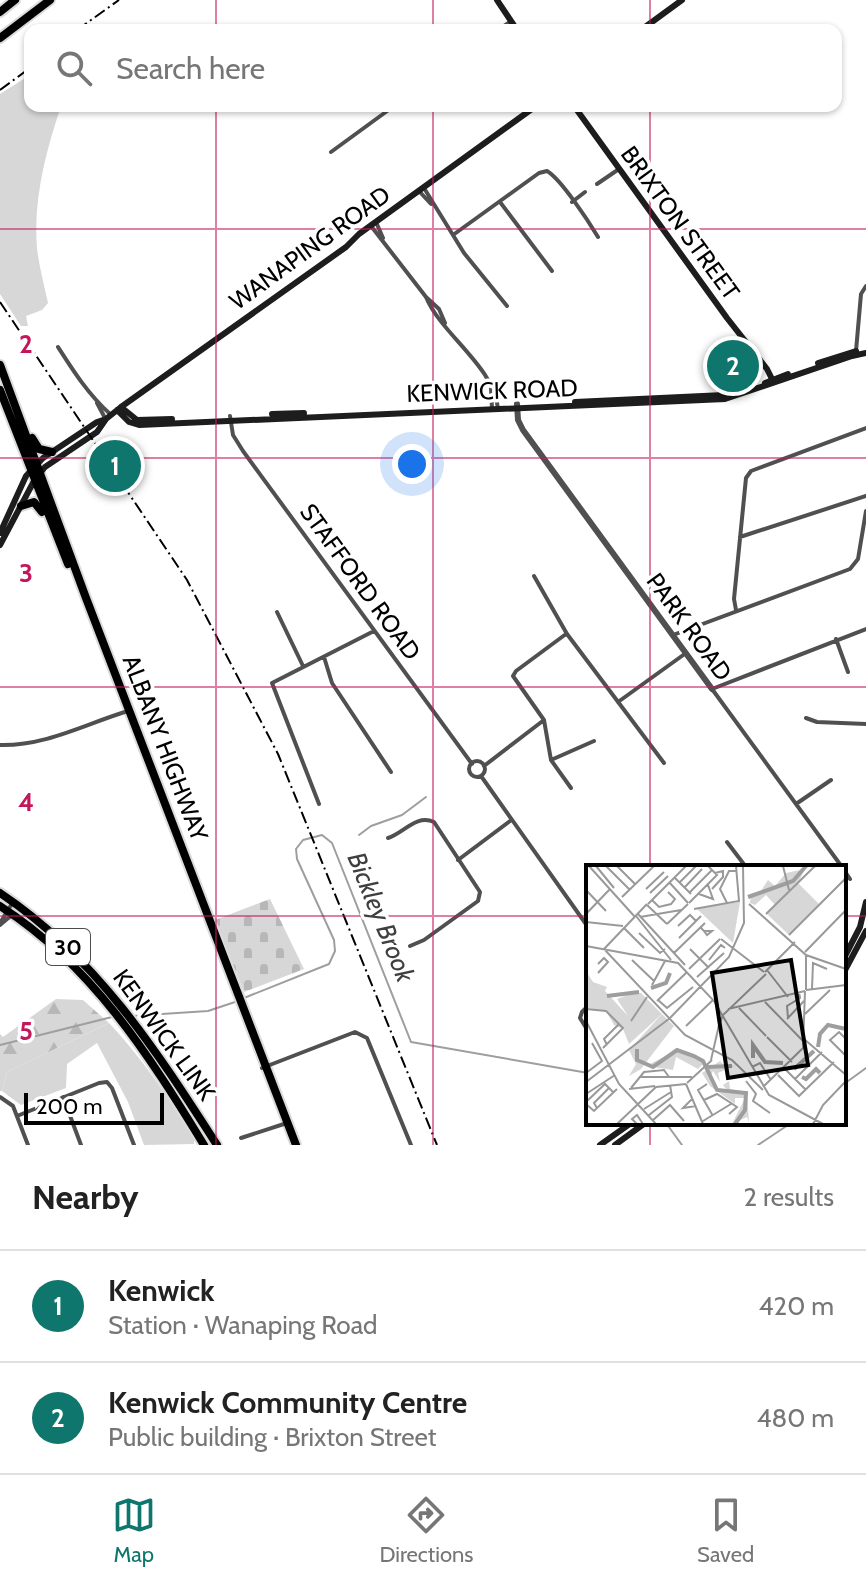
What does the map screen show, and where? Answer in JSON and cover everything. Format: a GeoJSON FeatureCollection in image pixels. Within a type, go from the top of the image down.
{"type":"FeatureCollection","features":[{"type":"Feature","properties":{"kind":"highway"},"geometry":{"type":"LineString","coordinates":[[0,12],[15,0]]}},
{"type":"Feature","properties":{"kind":"highway"},"geometry":{"type":"LineString","coordinates":[[0,38],[50,0]]}},
{"type":"Feature","properties":{"kind":"highway","name":"ALBANY HIGHWAY"},"geometry":{"type":"LineString","coordinates":[[0,365],[126,712]]}},
{"type":"Feature","properties":{"kind":"highway","name":"ALBANY HIGHWAY"},"geometry":{"type":"LineString","coordinates":[[0,391],[36,469],[34,481],[294,1145]]}},
{"type":"Feature","properties":{"kind":"highway"},"geometry":{"type":"LineString","coordinates":[[19,417],[26,422],[37,447],[52,452]]}},
{"type":"Feature","properties":{"kind":"highway"},"geometry":{"type":"LineString","coordinates":[[21,506],[30,501],[38,505],[61,548]]}},
{"type":"Feature","properties":{"kind":"highway","name":"KENWICK LINK"},"geometry":{"type":"LineString","coordinates":[[0,893],[10,908],[109,998],[148,1047],[210,1144]]}},
{"type":"Feature","properties":{"kind":"main road"},"geometry":{"type":"LineString","coordinates":[[497,0],[515,24]]}},
{"type":"Feature","properties":{"kind":"main road"},"geometry":{"type":"LineString","coordinates":[[649,24],[682,0]]}},
{"type":"Feature","properties":{"kind":"main road","name":"WANAPING ROAD"},"geometry":{"type":"LineString","coordinates":[[36,469],[52,452],[114,413],[528,112]]}},
{"type":"Feature","properties":{"kind":"main road","name":"BRIXTON STREET"},"geometry":{"type":"LineString","coordinates":[[578,112],[758,361],[770,383]]}},
{"type":"Feature","properties":{"kind":"main road","name":"KENWICK ROAD"},"geometry":{"type":"LineString","coordinates":[[770,383],[856,351],[866,351]]}},
{"type":"Feature","properties":{"kind":"main road","name":"KENWICK ROAD"},"geometry":{"type":"LineString","coordinates":[[114,413],[137,420],[230,418],[726,395],[866,351]]}},
{"type":"Feature","properties":{"kind":"main road","name":"WANAPING ROAD"},"geometry":{"type":"LineString","coordinates":[[36,469],[76,447],[102,427],[114,413]]}},
{"type":"Feature","properties":{"kind":"main road"},"geometry":{"type":"LineString","coordinates":[[64,444],[76,447],[77,436]]}},
{"type":"Feature","properties":{"kind":"main road"},"geometry":{"type":"LineString","coordinates":[[0,533],[24,478],[36,469]]}},
{"type":"Feature","properties":{"kind":"main road"},"geometry":{"type":"LineString","coordinates":[[0,545],[34,481]]}},
{"type":"Feature","properties":{"kind":"main road"},"geometry":{"type":"LineString","coordinates":[[846,954],[860,927],[866,902]]}},
{"type":"Feature","properties":{"kind":"main road"},"geometry":{"type":"LineString","coordinates":[[846,968],[866,931]]}},
{"type":"Feature","properties":{"kind":"main road"},"geometry":{"type":"LineString","coordinates":[[600,1145],[628,1125]]}},
{"type":"Feature","properties":{"kind":"main road"},"geometry":{"type":"LineString","coordinates":[[616,1145],[642,1125]]}},
{"type":"Feature","properties":{"kind":"street"},"geometry":{"type":"LineString","coordinates":[[506,24],[512,20]]}},
{"type":"Feature","properties":{"kind":"street"},"geometry":{"type":"LineString","coordinates":[[331,152],[386,112]]}},
{"type":"Feature","properties":{"kind":"street"},"geometry":{"type":"LineString","coordinates":[[597,184],[619,169]]}},
{"type":"Feature","properties":{"kind":"street"},"geometry":{"type":"LineString","coordinates":[[453,235],[543,171],[555,176],[598,237]]}},
{"type":"Feature","properties":{"kind":"street"},"geometry":{"type":"LineString","coordinates":[[422,190],[484,280],[507,306]]}},
{"type":"Feature","properties":{"kind":"street"},"geometry":{"type":"LineString","coordinates":[[572,202],[585,192]]}},
{"type":"Feature","properties":{"kind":"street"},"geometry":{"type":"LineString","coordinates":[[500,202],[552,271]]}},
{"type":"Feature","properties":{"kind":"street"},"geometry":{"type":"LineString","coordinates":[[374,224],[426,297],[433,312],[445,323],[491,386],[495,407]]}},
{"type":"Feature","properties":{"kind":"street"},"geometry":{"type":"LineString","coordinates":[[856,351],[861,294],[866,286]]}},
{"type":"Feature","properties":{"kind":"street"},"geometry":{"type":"LineString","coordinates":[[58,347],[97,403],[114,413]]}},
{"type":"Feature","properties":{"kind":"street","name":"PARK ROAD"},"geometry":{"type":"LineString","coordinates":[[517,406],[518,420],[523,430],[840,865]]}},
{"type":"Feature","properties":{"kind":"street","name":"STAFFORD ROAD"},"geometry":{"type":"LineString","coordinates":[[230,418],[235,441],[472,764],[470,773],[481,776],[586,924]]}},
{"type":"Feature","properties":{"kind":"street"},"geometry":{"type":"LineString","coordinates":[[736,610],[734,599],[746,478],[751,471],[866,428]]}},
{"type":"Feature","properties":{"kind":"street"},"geometry":{"type":"LineString","coordinates":[[740,537],[866,496]]}},
{"type":"Feature","properties":{"kind":"street"},"geometry":{"type":"LineString","coordinates":[[673,635],[855,565],[866,511]]}},
{"type":"Feature","properties":{"kind":"street"},"geometry":{"type":"LineString","coordinates":[[534,576],[567,634],[664,763]]}},
{"type":"Feature","properties":{"kind":"street"},"geometry":{"type":"LineString","coordinates":[[277,612],[303,666]]}},
{"type":"Feature","properties":{"kind":"street"},"geometry":{"type":"LineString","coordinates":[[712,689],[866,629]]}},
{"type":"Feature","properties":{"kind":"street"},"geometry":{"type":"LineString","coordinates":[[319,804],[272,683],[374,631]]}},
{"type":"Feature","properties":{"kind":"street"},"geometry":{"type":"LineString","coordinates":[[567,634],[513,676],[544,720],[551,760],[571,788]]}},
{"type":"Feature","properties":{"kind":"street"},"geometry":{"type":"LineString","coordinates":[[836,639],[848,672]]}},
{"type":"Feature","properties":{"kind":"street"},"geometry":{"type":"LineString","coordinates":[[618,702],[686,653]]}},
{"type":"Feature","properties":{"kind":"street"},"geometry":{"type":"LineString","coordinates":[[324,657],[332,683],[391,772]]}},
{"type":"Feature","properties":{"kind":"street"},"geometry":{"type":"LineString","coordinates":[[0,745],[24,746],[48,740],[126,712]]}},
{"type":"Feature","properties":{"kind":"street"},"geometry":{"type":"LineString","coordinates":[[806,718],[817,722],[866,724]]}},
{"type":"Feature","properties":{"kind":"street"},"geometry":{"type":"LineString","coordinates":[[481,776],[484,766],[544,720]]}},
{"type":"Feature","properties":{"kind":"street"},"geometry":{"type":"LineString","coordinates":[[551,760],[594,741]]}},
{"type":"Feature","properties":{"kind":"street"},"geometry":{"type":"LineString","coordinates":[[472,764],[479,762],[484,766]]}},
{"type":"Feature","properties":{"kind":"street"},"geometry":{"type":"LineString","coordinates":[[796,804],[831,780]]}},
{"type":"Feature","properties":{"kind":"street"},"geometry":{"type":"LineString","coordinates":[[388,838],[418,820],[434,822],[478,887],[478,901],[424,940],[410,946]]}},
{"type":"Feature","properties":{"kind":"street"},"geometry":{"type":"LineString","coordinates":[[458,860],[510,821]]}},
{"type":"Feature","properties":{"kind":"street"},"geometry":{"type":"LineString","coordinates":[[727,842],[744,865]]}},
{"type":"Feature","properties":{"kind":"street","name":"PARK ROAD"},"geometry":{"type":"LineString","coordinates":[[846,873],[850,879]]}},
{"type":"Feature","properties":{"kind":"street"},"geometry":{"type":"LineString","coordinates":[[0,924],[10,908]]}},
{"type":"Feature","properties":{"kind":"street"},"geometry":{"type":"LineString","coordinates":[[586,1008],[580,1018],[586,1028]]}},
{"type":"Feature","properties":{"kind":"street"},"geometry":{"type":"LineString","coordinates":[[264,1068],[355,1032],[363,1034],[411,1145]]}},
{"type":"Feature","properties":{"kind":"street"},"geometry":{"type":"LineString","coordinates":[[17,1116],[107,1082],[134,1145]]}},
{"type":"Feature","properties":{"kind":"street"},"geometry":{"type":"LineString","coordinates":[[0,1097],[9,1102],[28,1145]]}},
{"type":"Feature","properties":{"kind":"street"},"geometry":{"type":"LineString","coordinates":[[63,1097],[81,1145]]}},
{"type":"Feature","properties":{"kind":"street"},"geometry":{"type":"LineString","coordinates":[[241,1138],[285,1124]]}},
{"type":"Feature","properties":{"kind":"street"},"geometry":{"type":"LineString","coordinates":[[611,1137],[616,1145]]}},
{"type":"Feature","properties":{"kind":"green space"},"geometry":{"type":"Polygon","coordinates":[[[24,79],[24,112],[59,112],[46,158],[37,211],[37,248],[48,303],[42,310],[26,316],[28,326],[21,326],[0,294],[0,94],[24,79]]]}},
{"type":"Feature","properties":{"kind":"green space"},"geometry":{"type":"Polygon","coordinates":[[[270,899],[304,969],[244,992],[215,920],[270,899]]]}},
{"type":"Feature","properties":{"kind":"green space"},"geometry":{"type":"Polygon","coordinates":[[[56,999],[83,1000],[109,1023],[7,1072],[0,1091],[0,1034],[3,1037],[56,999]]]}},
{"type":"Feature","properties":{"kind":"green space"},"geometry":{"type":"Polygon","coordinates":[[[109,1023],[154,1079],[194,1139],[194,1144],[144,1145],[128,1102],[97,1043],[67,1064],[66,1088],[21,1105],[2,1091],[7,1072],[109,1023]]]}},
{"type":"Feature","properties":{"kind":"waterway"},"geometry":{"type":"LineString","coordinates":[[359,835],[371,826],[402,815],[426,797]]}},
{"type":"Feature","properties":{"kind":"waterway","name":"Bickley Brook"},"geometry":{"type":"LineString","coordinates":[[244,998],[329,964],[335,951],[334,940],[297,859],[296,849],[303,840],[322,835],[332,843],[411,1042],[586,1073]]}},
{"type":"Feature","properties":{"kind":"waterway","name":"Bickley Brook"},"geometry":{"type":"LineString","coordinates":[[131,1016],[208,1011],[238,1001]]}},
{"type":"Feature","properties":{"kind":"waterway","name":"Bickley Brook"},"geometry":{"type":"LineString","coordinates":[[0,1045],[112,1017]]}},
{"type":"Feature","properties":{"kind":"waterway","name":"Bickley Brook"},"geometry":{"type":"LineString","coordinates":[[846,1083],[866,1068]]}},
{"type":"Feature","properties":{"kind":"waterway","name":"Bickley Brook"},"geometry":{"type":"LineString","coordinates":[[667,1125],[682,1145]]}},
{"type":"Feature","properties":{"kind":"waterway","name":"Bickley Brook"},"geometry":{"type":"LineString","coordinates":[[758,1145],[788,1125]]}},
{"type":"Feature","properties":{"kind":"railway"},"geometry":{"type":"LineString","coordinates":[[85,24],[119,0]]}},
{"type":"Feature","properties":{"kind":"railway"},"geometry":{"type":"LineString","coordinates":[[0,90],[24,72]]}},
{"type":"Feature","properties":{"kind":"railway"},"geometry":{"type":"LineString","coordinates":[[0,302],[187,580],[278,754],[437,1145]]}},
{"type":"Feature","properties":{"kind":"place","name":"Kenwick Community Centre"},"geometry":{"type":"Point","coordinates":[733,366]}},
{"type":"Feature","properties":{"kind":"place","name":"Kenwick"},"geometry":{"type":"Point","coordinates":[115,466]}}]}
